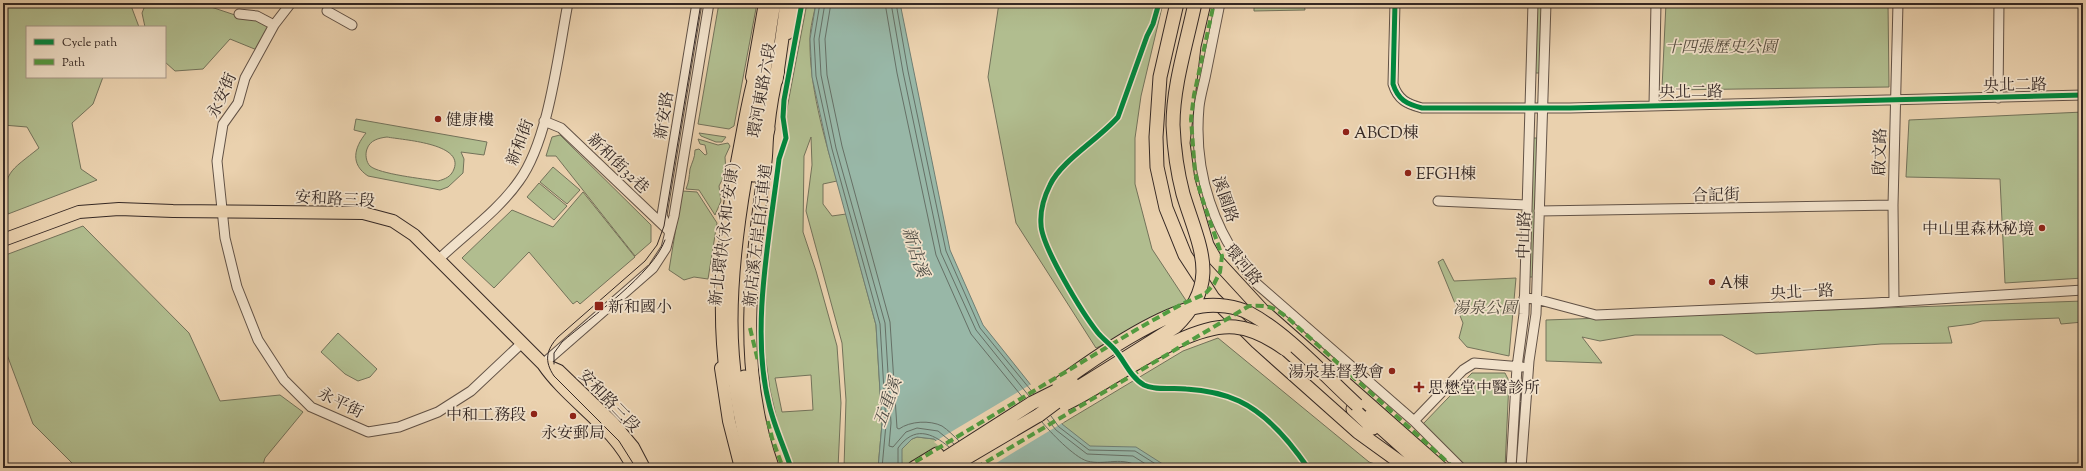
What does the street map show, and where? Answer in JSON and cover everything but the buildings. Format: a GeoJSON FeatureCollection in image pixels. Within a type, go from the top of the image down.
{"type":"FeatureCollection","features":[{"type":"Feature","properties":{"kind":"highway","name":"新北環快(永和-安康)"},"geometry":{"type":"LineString","coordinates":[[753,468],[741,415],[734,370],[731,322],[736,251],[744,186],[762,87],[766,40],[774,3]]}},
{"type":"Feature","properties":{"kind":"highway"},"geometry":{"type":"LineString","coordinates":[[776,80],[788,3]]}},
{"type":"Feature","properties":{"kind":"highway"},"geometry":{"type":"LineString","coordinates":[[1177,3],[1160,77],[1156,137],[1157,167],[1166,208],[1186,255],[1213,298],[1257,342],[1397,468]]}},
{"type":"Feature","properties":{"kind":"highway"},"geometry":{"type":"LineString","coordinates":[[1032,403],[1086,376],[1168,325],[1187,304],[1194,290],[1197,264],[1190,230],[1171,170],[1167,121],[1173,76],[1188,3]]}},
{"type":"Feature","properties":{"kind":"highway"},"geometry":{"type":"LineString","coordinates":[[1040,415],[1063,397],[1175,327],[1187,316],[1202,288],[1203,257],[1179,177],[1175,159],[1173,124],[1178,83],[1195,3]]}},
{"type":"Feature","properties":{"kind":"highway","name":"環河路"},"geometry":{"type":"LineString","coordinates":[[1204,3],[1194,46],[1183,143],[1188,180],[1207,245],[1215,259],[1262,310],[1441,468]]}},
{"type":"Feature","properties":{"kind":"highway"},"geometry":{"type":"LineString","coordinates":[[748,468],[743,456],[726,376],[722,318],[723,279],[729,218],[736,171],[755,77],[766,40]]}},
{"type":"Feature","properties":{"kind":"highway"},"geometry":{"type":"LineString","coordinates":[[767,468],[756,436],[742,360],[739,308],[743,244],[751,187],[768,129]]}},
{"type":"Feature","properties":{"kind":"highway"},"geometry":{"type":"LineString","coordinates":[[930,468],[992,427],[1032,403],[1100,356],[1164,319],[1181,312],[1212,306],[1230,307],[1247,312],[1269,325],[1417,468]]}},
{"type":"Feature","properties":{"kind":"highway"},"geometry":{"type":"LineString","coordinates":[[949,468],[1040,415],[1080,397],[1192,334],[1222,327],[1247,329],[1276,342],[1426,468]]}},
{"type":"Feature","properties":{"kind":"highway"},"geometry":{"type":"LineString","coordinates":[[914,468],[959,442],[992,427]]}},
{"type":"Feature","properties":{"kind":"highway"},"geometry":{"type":"LineString","coordinates":[[1358,432],[1408,468]]}},
{"type":"Feature","properties":{"kind":"highway"},"geometry":{"type":"LineString","coordinates":[[963,468],[993,443]]}},
{"type":"Feature","properties":{"kind":"main road","name":"環河東路六段"},"geometry":{"type":"LineString","coordinates":[[741,468],[724,388],[720,349],[719,281],[725,216],[765,3]]}},
{"type":"Feature","properties":{"kind":"main road","name":"環河東路六段"},"geometry":{"type":"LineString","coordinates":[[773,468],[755,392],[749,314],[757,217],[765,163],[768,129],[776,80],[795,3]]}},
{"type":"Feature","properties":{"kind":"main road","name":"安和路三段"},"geometry":{"type":"LineString","coordinates":[[3,240],[79,212],[119,209],[221,212],[347,212],[380,216],[406,228],[439,259],[543,364],[552,378],[617,443],[633,468]]}},
{"type":"Feature","properties":{"kind":"main road","name":"安和路三段"},"geometry":{"type":"LineString","coordinates":[[543,364],[559,371],[612,423],[633,447],[644,468]]}},
{"type":"Feature","properties":{"kind":"street","name":"永安街"},"geometry":{"type":"LineString","coordinates":[[221,212],[218,161],[223,124],[238,103],[245,78],[274,25],[291,3]]}},
{"type":"Feature","properties":{"kind":"street","name":"新和街"},"geometry":{"type":"LineString","coordinates":[[439,259],[506,196],[520,180],[537,145],[544,120],[568,3]]}},
{"type":"Feature","properties":{"kind":"street","name":"新安路"},"geometry":{"type":"LineString","coordinates":[[670,232],[662,215],[697,3]]}},
{"type":"Feature","properties":{"kind":"street","name":"新安路"},"geometry":{"type":"LineString","coordinates":[[543,364],[653,268],[666,248],[709,3]]}},
{"type":"Feature","properties":{"kind":"street","name":"溪園路"},"geometry":{"type":"LineString","coordinates":[[1220,3],[1199,106],[1198,137],[1204,186],[1212,211],[1240,264],[1257,284],[1414,421],[1461,468]]}},
{"type":"Feature","properties":{"kind":"street","name":"央北二路"},"geometry":{"type":"LineString","coordinates":[[1395,3],[1393,84],[1396,94],[1403,101],[1422,108],[1654,105],[2083,95]]}},
{"type":"Feature","properties":{"kind":"street","name":"中山路"},"geometry":{"type":"LineString","coordinates":[[1511,468],[1517,367],[1524,298],[1533,3]]}},
{"type":"Feature","properties":{"kind":"street","name":"中山路"},"geometry":{"type":"LineString","coordinates":[[1521,468],[1528,368],[1536,299],[1546,3]]}},
{"type":"Feature","properties":{"kind":"street"},"geometry":{"type":"LineString","coordinates":[[1654,105],[1656,3]]}},
{"type":"Feature","properties":{"kind":"street","name":"啟文路"},"geometry":{"type":"LineString","coordinates":[[1894,301],[1893,205],[1898,3]]}},
{"type":"Feature","properties":{"kind":"street"},"geometry":{"type":"LineString","coordinates":[[1998,98],[1999,3]]}},
{"type":"Feature","properties":{"kind":"street"},"geometry":{"type":"LineString","coordinates":[[327,11],[352,25]]}},
{"type":"Feature","properties":{"kind":"street"},"geometry":{"type":"LineString","coordinates":[[239,14],[257,16],[274,25]]}},
{"type":"Feature","properties":{"kind":"street","name":"新和街32巷"},"geometry":{"type":"LineString","coordinates":[[544,120],[561,128],[670,232]]}},
{"type":"Feature","properties":{"kind":"street"},"geometry":{"type":"LineString","coordinates":[[1438,201],[1527,205]]}},
{"type":"Feature","properties":{"kind":"street","name":"合記街"},"geometry":{"type":"LineString","coordinates":[[1539,211],[1893,205]]}},
{"type":"Feature","properties":{"kind":"street","name":"永平街"},"geometry":{"type":"LineString","coordinates":[[221,212],[225,238],[246,313],[258,340],[284,380],[311,407],[368,432],[399,427],[438,412],[470,391],[522,343]]}},
{"type":"Feature","properties":{"kind":"street","name":"央北一路"},"geometry":{"type":"LineString","coordinates":[[1524,298],[1536,299],[1596,315],[1894,301],[2083,290]]}},
{"type":"Feature","properties":{"kind":"street"},"geometry":{"type":"LineString","coordinates":[[1414,421],[1463,370],[1474,363],[1528,368]]}},
{"type":"Feature","properties":{"kind":"green space"},"geometry":{"type":"Polygon","coordinates":[[[3,3],[130,3],[139,26],[26,26],[26,78],[103,78],[93,104],[72,123],[81,169],[97,180],[8,214],[6,189],[10,174],[21,162],[39,148],[27,127],[3,125],[3,3]]]}},
{"type":"Feature","properties":{"kind":"green space"},"geometry":{"type":"Polygon","coordinates":[[[146,3],[208,3],[211,7],[238,16],[252,16],[270,27],[257,50],[230,39],[203,69],[175,71],[166,63],[166,26],[145,26],[142,13],[146,3]]]}},
{"type":"Feature","properties":{"kind":"green space"},"geometry":{"type":"Polygon","coordinates":[[[719,3],[757,3],[734,126],[729,129],[698,124],[719,3]]]}},
{"type":"Feature","properties":{"kind":"green space"},"geometry":{"type":"Polygon","coordinates":[[[807,3],[816,3],[810,34],[812,74],[822,129],[837,181],[823,184],[823,204],[832,216],[846,214],[876,325],[882,424],[878,468],[844,468],[846,400],[842,343],[806,211],[812,165],[811,137],[804,156],[803,232],[816,271],[837,346],[841,403],[838,468],[792,468],[780,433],[770,390],[765,354],[764,307],[780,158],[788,134],[786,114],[807,3]],[[811,375],[775,378],[782,412],[813,410],[811,375]]]}},
{"type":"Feature","properties":{"kind":"green space"},"geometry":{"type":"Polygon","coordinates":[[[999,3],[1163,3],[1141,96],[1135,138],[1135,184],[1152,249],[1189,305],[1096,348],[1016,223],[988,77],[999,3]]]}},
{"type":"Feature","properties":{"kind":"green space"},"geometry":{"type":"Polygon","coordinates":[[[1254,3],[1304,3],[1305,10],[1254,11],[1254,3]]]}},
{"type":"Feature","properties":{"kind":"green space"},"geometry":{"type":"Polygon","coordinates":[[[1537,3],[1543,3],[1541,73],[1535,73],[1537,3]]]}},
{"type":"Feature","properties":{"kind":"green space","name":"十四張歷史公園"},"geometry":{"type":"Polygon","coordinates":[[[1666,3],[1888,3],[1889,87],[1667,90],[1662,88],[1666,3]]]}},
{"type":"Feature","properties":{"kind":"green space","name":"中山里森林秘境"},"geometry":{"type":"Polygon","coordinates":[[[2083,112],[2083,278],[2005,283],[2000,179],[1906,177],[1909,120],[2083,112]]]}},
{"type":"Feature","properties":{"kind":"green space"},"geometry":{"type":"Polygon","coordinates":[[[356,119],[487,142],[484,155],[461,152],[464,159],[463,173],[448,187],[440,190],[368,176],[358,166],[356,161],[359,144],[366,133],[354,130],[356,119]],[[387,137],[370,143],[366,151],[366,156],[370,166],[375,169],[392,174],[438,181],[448,177],[453,172],[455,160],[450,153],[441,148],[430,144],[387,137]]]}},
{"type":"Feature","properties":{"kind":"green space"},"geometry":{"type":"Polygon","coordinates":[[[699,133],[726,137],[722,142],[716,142],[701,136],[699,133]]]}},
{"type":"Feature","properties":{"kind":"green space"},"geometry":{"type":"Polygon","coordinates":[[[560,135],[651,225],[651,242],[635,256],[556,156],[546,156],[552,137],[560,135]]]}},
{"type":"Feature","properties":{"kind":"green space"},"geometry":{"type":"Polygon","coordinates":[[[1533,138],[1539,138],[1534,277],[1528,277],[1533,138]]]}},
{"type":"Feature","properties":{"kind":"green space"},"geometry":{"type":"Polygon","coordinates":[[[698,139],[718,145],[728,143],[730,146],[725,157],[726,172],[719,186],[721,201],[715,215],[699,190],[686,189],[695,150],[699,149],[705,155],[707,154],[705,145],[700,144],[698,139]]]}},
{"type":"Feature","properties":{"kind":"green space"},"geometry":{"type":"Polygon","coordinates":[[[553,167],[580,190],[567,204],[540,182],[553,167]]]}},
{"type":"Feature","properties":{"kind":"green space"},"geometry":{"type":"Polygon","coordinates":[[[539,183],[567,206],[554,220],[527,197],[539,183]]]}},
{"type":"Feature","properties":{"kind":"green space"},"geometry":{"type":"Polygon","coordinates":[[[682,191],[697,192],[717,223],[708,279],[694,277],[684,280],[669,270],[682,191]]]}},
{"type":"Feature","properties":{"kind":"green space"},"geometry":{"type":"Polygon","coordinates":[[[583,192],[635,257],[580,304],[577,301],[573,304],[529,252],[494,288],[462,258],[512,210],[553,227],[583,192]]]}},
{"type":"Feature","properties":{"kind":"green space"},"geometry":{"type":"Polygon","coordinates":[[[83,226],[189,333],[220,401],[280,395],[303,412],[265,458],[262,468],[77,468],[33,424],[6,352],[3,256],[83,226]]]}},
{"type":"Feature","properties":{"kind":"green space","name":"湯泉公園"},"geometry":{"type":"Polygon","coordinates":[[[1443,259],[1454,281],[1516,278],[1509,356],[1467,347],[1459,338],[1463,323],[1438,262],[1443,259]]]}},
{"type":"Feature","properties":{"kind":"green space"},"geometry":{"type":"Polygon","coordinates":[[[2083,301],[2083,322],[2061,324],[2059,318],[1982,321],[1972,324],[1948,327],[1952,343],[1881,344],[1756,354],[1722,335],[1635,335],[1600,341],[1582,337],[1602,363],[1546,361],[1546,320],[2083,301]]]}},
{"type":"Feature","properties":{"kind":"green space"},"geometry":{"type":"Polygon","coordinates":[[[338,333],[377,369],[370,377],[358,381],[345,374],[321,352],[338,333]]]}},
{"type":"Feature","properties":{"kind":"green space"},"geometry":{"type":"Polygon","coordinates":[[[1218,338],[1369,462],[1387,468],[988,468],[1183,351],[1218,338]]]}},
{"type":"Feature","properties":{"kind":"green space"},"geometry":{"type":"Polygon","coordinates":[[[1472,373],[1505,373],[1509,381],[1505,468],[1468,468],[1423,424],[1472,373]]]}},
{"type":"Feature","properties":{"kind":"green space"},"geometry":{"type":"Polygon","coordinates":[[[917,437],[934,439],[969,468],[902,468],[901,449],[912,439],[917,437]]]}},
{"type":"Feature","properties":{"kind":"water"},"geometry":{"type":"Polygon","coordinates":[[[816,3],[900,3],[950,250],[983,325],[1062,424],[1090,446],[1136,447],[1169,468],[969,468],[934,439],[917,437],[912,439],[902,449],[902,468],[878,468],[882,424],[876,325],[828,150],[812,77],[810,39],[816,3]]]}},
{"type":"Feature","properties":{"kind":"pier"},"geometry":{"type":"Polygon","coordinates":[[[1033,383],[1064,422],[988,468],[966,468],[934,442],[1033,383]]]}},
{"type":"Feature","properties":{"kind":"tram line"},"geometry":{"type":"LineString","coordinates":[[636,468],[619,441],[554,376],[549,365],[548,356],[551,346],[558,337],[645,261],[657,245],[664,226],[701,3]]}},
{"type":"Feature","properties":{"kind":"tram line"},"geometry":{"type":"LineString","coordinates":[[554,364],[554,353],[562,342],[635,281],[648,267],[665,240]]}},
{"type":"Feature","properties":{"kind":"marked path"},"geometry":{"type":"LineString","coordinates":[[905,468],[1139,328],[1182,304],[1205,294],[1214,284],[1220,272],[1222,256],[1201,195],[1195,172],[1191,119],[1194,95],[1214,3]]}},
{"type":"Feature","properties":{"kind":"marked path"},"geometry":{"type":"LineString","coordinates":[[976,468],[1249,306],[1271,308],[1289,319],[1454,468]]}},
{"type":"Feature","properties":{"kind":"marked path"},"geometry":{"type":"LineString","coordinates":[[750,328],[758,361]]}},
{"type":"Feature","properties":{"kind":"marked path"},"geometry":{"type":"LineString","coordinates":[[768,421],[772,438],[783,468]]}},
{"type":"Feature","properties":{"kind":"cycle path","name":"新店溪左岸自行車道"},"geometry":{"type":"LineString","coordinates":[[791,468],[769,404],[761,345],[761,314],[767,250],[779,159],[786,138],[783,117],[784,100],[802,3]]}},
{"type":"Feature","properties":{"kind":"cycle path"},"geometry":{"type":"LineString","coordinates":[[1159,3],[1153,24],[1147,36],[1118,117],[1071,159],[1055,176],[1050,185],[1044,199],[1042,209],[1041,224],[1043,234],[1055,263],[1083,311],[1098,333],[1115,350],[1139,382],[1154,388],[1181,388],[1206,391],[1227,396],[1239,401],[1269,421],[1286,439],[1308,468]]}},
{"type":"Feature","properties":{"kind":"cycle path"},"geometry":{"type":"LineString","coordinates":[[1395,3],[1393,84],[1400,98],[1412,105],[1422,108],[1570,108],[2083,95]]}},
{"type":"Feature","properties":{"kind":"place","name":"健康樓"},"geometry":{"type":"Point","coordinates":[438,119]}},
{"type":"Feature","properties":{"kind":"place","name":"ABCD棟"},"geometry":{"type":"Point","coordinates":[1346,132]}},
{"type":"Feature","properties":{"kind":"place","name":"EFGH棟"},"geometry":{"type":"Point","coordinates":[1408,173]}},
{"type":"Feature","properties":{"kind":"place","name":"中山里森林秘境"},"geometry":{"type":"Point","coordinates":[2042,228]}},
{"type":"Feature","properties":{"kind":"place","name":"A棟"},"geometry":{"type":"Point","coordinates":[1712,282]}},
{"type":"Feature","properties":{"kind":"place","name":"新和國小"},"geometry":{"type":"Point","coordinates":[599,306]}},
{"type":"Feature","properties":{"kind":"place","name":"湯泉基督教會"},"geometry":{"type":"Point","coordinates":[1392,371]}},
{"type":"Feature","properties":{"kind":"place","name":"思懋堂中醫診所"},"geometry":{"type":"Point","coordinates":[1419,387]}},
{"type":"Feature","properties":{"kind":"place","name":"中和工務段"},"geometry":{"type":"Point","coordinates":[534,414]}},
{"type":"Feature","properties":{"kind":"place","name":"永安郵局"},"geometry":{"type":"Point","coordinates":[573,416]}},
{"type":"Feature","properties":{"kind":"water label","name":"新店溪"},"geometry":{"type":"Point","coordinates":[916,252]}},
{"type":"Feature","properties":{"kind":"water label","name":"五重溪"},"geometry":{"type":"Point","coordinates":[887,402]}}]}
